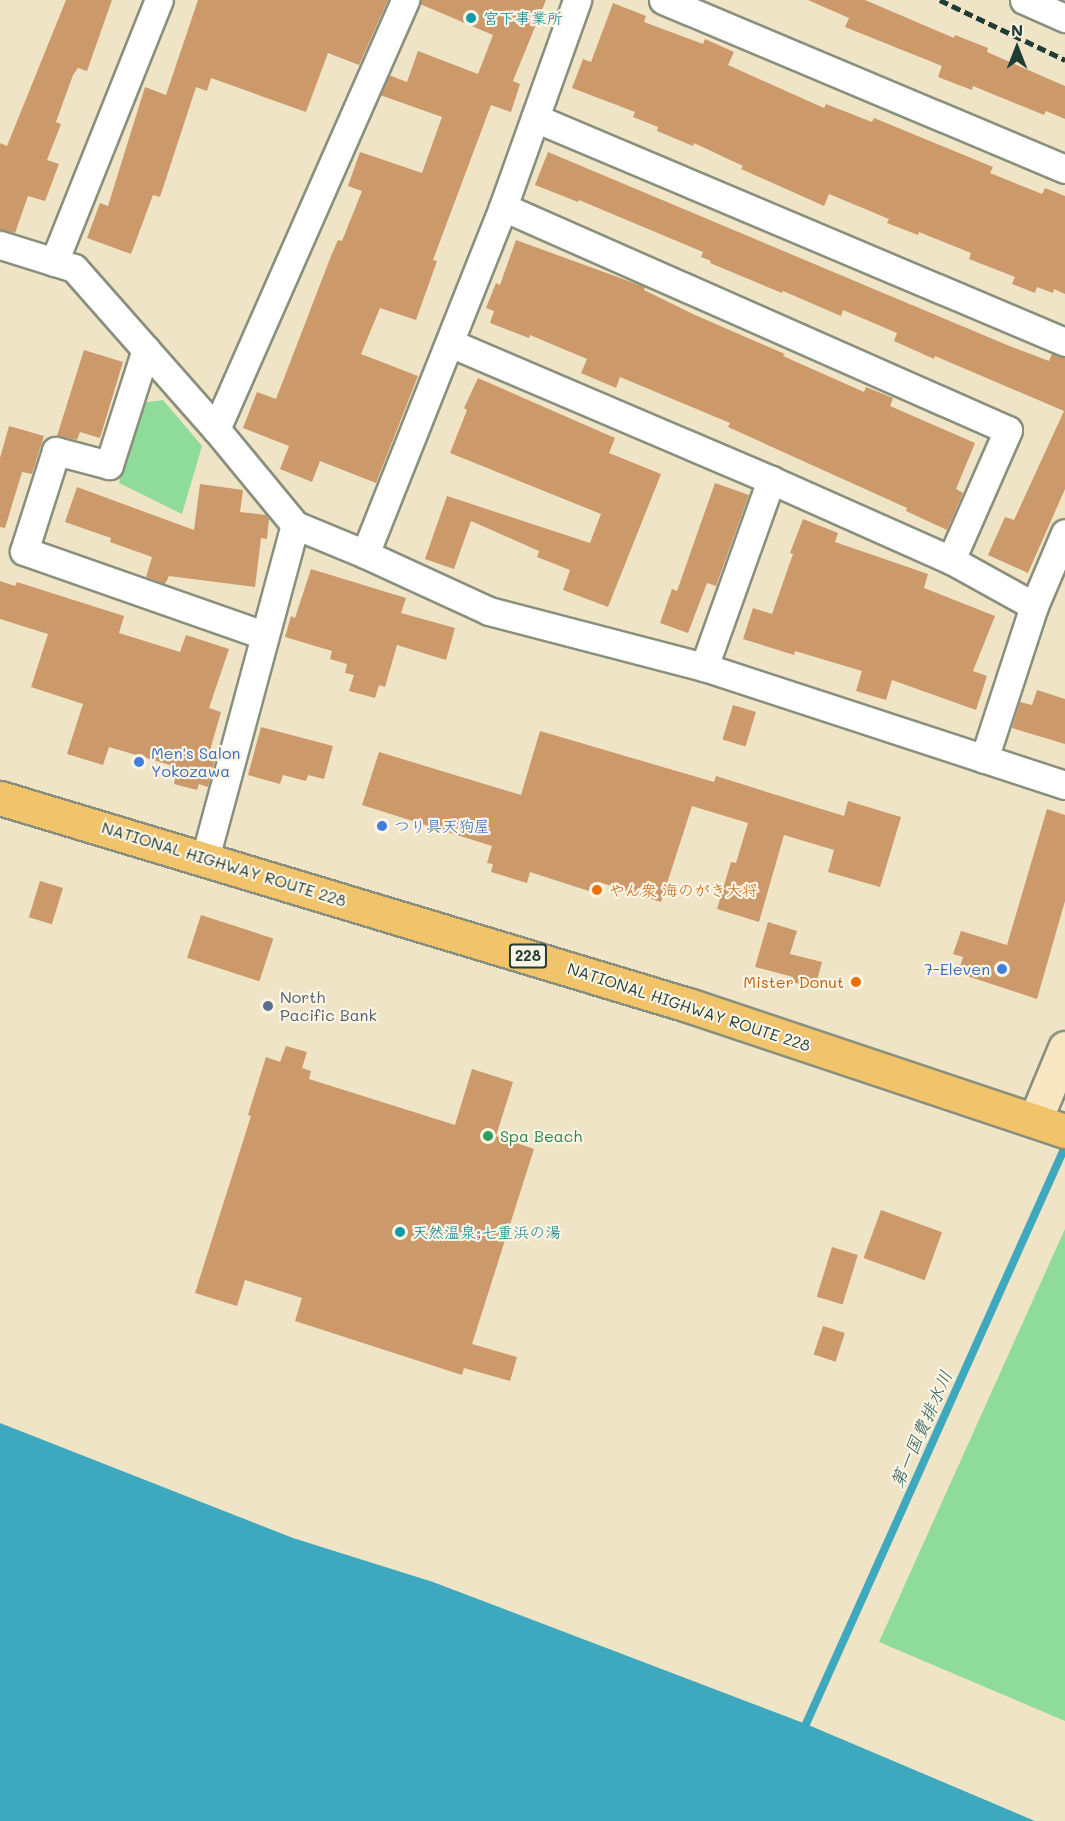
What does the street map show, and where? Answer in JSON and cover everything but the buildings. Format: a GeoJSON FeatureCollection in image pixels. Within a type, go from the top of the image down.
{"type":"FeatureCollection","features":[{"type":"Feature","properties":{"kind":"highway","name":"NATIONAL HIGHWAY ROUTE 228"},"geometry":{"type":"LineString","coordinates":[[0,798],[688,1005],[1050,1126]]}},
{"type":"Feature","properties":{"kind":"street"},"geometry":{"type":"LineString","coordinates":[[54,262],[159,0]]}},
{"type":"Feature","properties":{"kind":"street"},"geometry":{"type":"LineString","coordinates":[[216,429],[405,0]]}},
{"type":"Feature","properties":{"kind":"street"},"geometry":{"type":"LineString","coordinates":[[365,554],[503,207],[577,0]]}},
{"type":"Feature","properties":{"kind":"street"},"geometry":{"type":"LineString","coordinates":[[663,0],[1065,169]]}},
{"type":"Feature","properties":{"kind":"street"},"geometry":{"type":"LineString","coordinates":[[1024,0],[1065,18]]}},
{"type":"Feature","properties":{"kind":"street"},"geometry":{"type":"LineString","coordinates":[[535,118],[1065,342]]}},
{"type":"Feature","properties":{"kind":"street"},"geometry":{"type":"LineString","coordinates":[[503,207],[1008,430],[951,560]]}},
{"type":"Feature","properties":{"kind":"street"},"geometry":{"type":"LineString","coordinates":[[0,245],[74,268],[216,429],[295,525],[365,554],[489,611],[704,667],[1065,785]]}},
{"type":"Feature","properties":{"kind":"street"},"geometry":{"type":"LineString","coordinates":[[450,343],[771,480],[951,560],[1034,606]]}},
{"type":"Feature","properties":{"kind":"street"},"geometry":{"type":"LineString","coordinates":[[146,349],[109,465],[56,451],[24,551],[264,635]]}},
{"type":"Feature","properties":{"kind":"street"},"geometry":{"type":"LineString","coordinates":[[704,667],[771,480]]}},
{"type":"Feature","properties":{"kind":"street"},"geometry":{"type":"LineString","coordinates":[[205,858],[295,525]]}},
{"type":"Feature","properties":{"kind":"street"},"geometry":{"type":"LineString","coordinates":[[984,759],[1034,606],[1065,533]]}},
{"type":"Feature","properties":{"kind":"street"},"geometry":{"type":"LineString","coordinates":[[1050,1126],[1065,1048]]}},
{"type":"Feature","properties":{"kind":"green space"},"geometry":{"type":"Polygon","coordinates":[[[163,400],[202,446],[182,514],[119,483],[140,403],[163,400]]]}},
{"type":"Feature","properties":{"kind":"green space"},"geometry":{"type":"Polygon","coordinates":[[[1065,1229],[1065,1721],[879,1642],[1065,1229]]]}},
{"type":"Feature","properties":{"kind":"water"},"geometry":{"type":"Polygon","coordinates":[[[0,1423],[293,1538],[433,1582],[806,1724],[1035,1821],[0,1821],[0,1423]]]}},
{"type":"Feature","properties":{"kind":"waterway","name":"第一国費排水川"},"geometry":{"type":"LineString","coordinates":[[806,1724],[1065,1147]]}},
{"type":"Feature","properties":{"kind":"railway"},"geometry":{"type":"LineString","coordinates":[[940,0],[1065,60]]}},
{"type":"Feature","properties":{"kind":"place","name":"宮下事業所"},"geometry":{"type":"Point","coordinates":[471,18]}},
{"type":"Feature","properties":{"kind":"place","name":"Men's Salon Yokozawa"},"geometry":{"type":"Point","coordinates":[139,762]}},
{"type":"Feature","properties":{"kind":"place","name":"つり具天狗屋"},"geometry":{"type":"Point","coordinates":[382,826]}},
{"type":"Feature","properties":{"kind":"place","name":"やん衆 海のがき大将"},"geometry":{"type":"Point","coordinates":[597,890]}},
{"type":"Feature","properties":{"kind":"place","name":"7-Eleven"},"geometry":{"type":"Point","coordinates":[1002,969]}},
{"type":"Feature","properties":{"kind":"place","name":"Mister Donut"},"geometry":{"type":"Point","coordinates":[856,982]}},
{"type":"Feature","properties":{"kind":"place","name":"North Pacific Bank"},"geometry":{"type":"Point","coordinates":[268,1006]}},
{"type":"Feature","properties":{"kind":"place","name":"Spa Beach"},"geometry":{"type":"Point","coordinates":[488,1136]}},
{"type":"Feature","properties":{"kind":"place","name":"天然温泉;七重浜の湯"},"geometry":{"type":"Point","coordinates":[400,1232]}}]}
